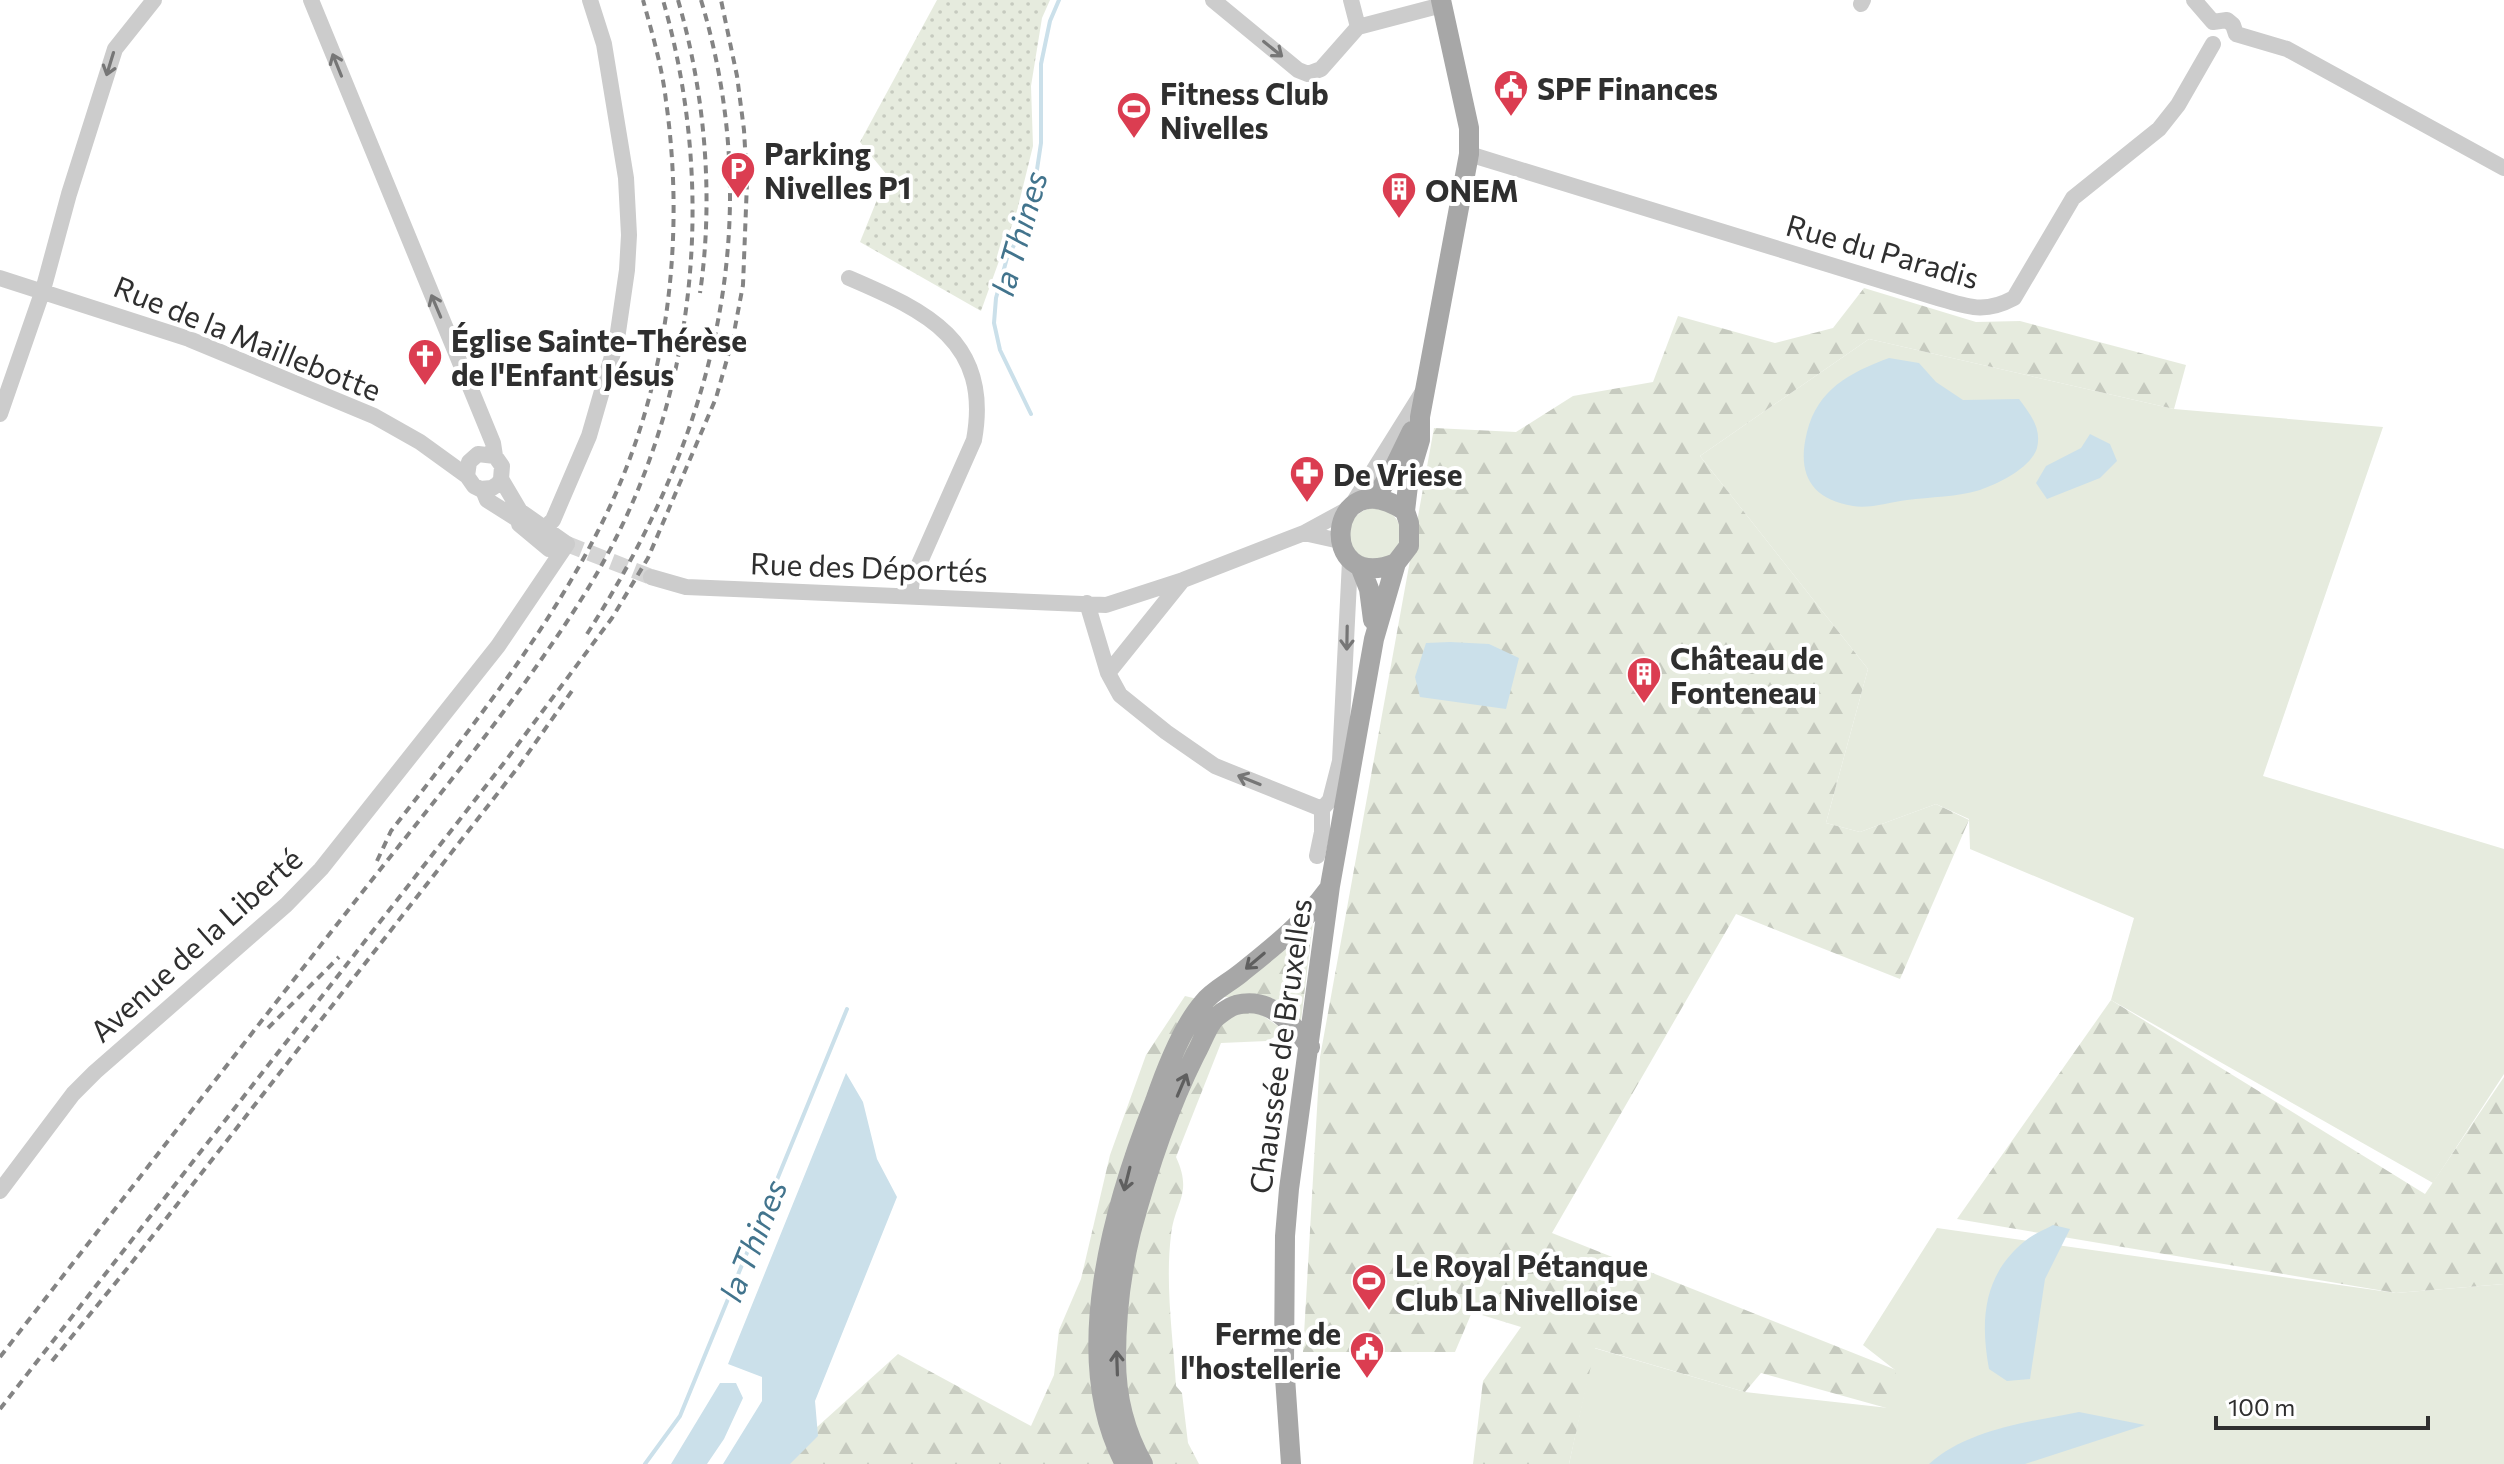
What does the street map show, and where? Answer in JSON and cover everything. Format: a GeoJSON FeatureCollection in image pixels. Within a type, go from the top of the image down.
{"type":"FeatureCollection","features":[{"type":"Feature","properties":{"kind":"main road"},"geometry":{"type":"LineString","coordinates":[[1374,639],[1396,563],[1409,546],[1409,523],[1405,511],[1409,477],[1420,440],[1420,417],[1469,154],[1469,128],[1441,2]]}},
{"type":"Feature","properties":{"kind":"main road"},"geometry":{"type":"LineString","coordinates":[[1375,498],[1420,417]]}},
{"type":"Feature","properties":{"kind":"main road"},"geometry":{"type":"LineString","coordinates":[[1374,639],[1369,589],[1340,541],[1340,527],[1350,508],[1360,501],[1375,498],[1390,501],[1405,511]]}},
{"type":"Feature","properties":{"kind":"main road"},"geometry":{"type":"LineString","coordinates":[[1355,563],[1380,569],[1396,563]]}},
{"type":"Feature","properties":{"kind":"main road","name":"Chaussée de Bruxelles"},"geometry":{"type":"LineString","coordinates":[[1291,1464],[1284,1363],[1285,1236],[1330,886],[1374,639]]}},
{"type":"Feature","properties":{"kind":"main road"},"geometry":{"type":"LineString","coordinates":[[1125,1464],[1109,1428],[1100,1369],[1098,1311],[1110,1245],[1133,1157],[1171,1059],[1203,1003],[1311,913],[1330,886]]}},
{"type":"Feature","properties":{"kind":"main road"},"geometry":{"type":"LineString","coordinates":[[1143,1464],[1122,1416],[1116,1361],[1119,1304],[1131,1235],[1155,1150],[1172,1107],[1212,1021],[1234,1006],[1258,1003],[1280,1012],[1310,1047]]}},
{"type":"Feature","properties":{"kind":"street"},"geometry":{"type":"LineString","coordinates":[[0,414],[43,290],[69,194],[115,49],[154,0]]}},
{"type":"Feature","properties":{"kind":"street"},"geometry":{"type":"LineString","coordinates":[[311,0],[493,443],[495,456],[502,466],[501,479],[520,511],[567,544]]}},
{"type":"Feature","properties":{"kind":"street"},"geometry":{"type":"LineString","coordinates":[[483,490],[487,500],[537,532],[553,520],[589,436],[617,339],[629,235],[626,178],[604,44],[590,0]]}},
{"type":"Feature","properties":{"kind":"street"},"geometry":{"type":"LineString","coordinates":[[1213,0],[1298,70],[1308,74],[1321,69],[1358,27],[1441,2]]}},
{"type":"Feature","properties":{"kind":"street"},"geometry":{"type":"LineString","coordinates":[[1351,0],[1358,27]]}},
{"type":"Feature","properties":{"kind":"street"},"geometry":{"type":"LineString","coordinates":[[2194,0],[2213,22],[2227,20],[2236,34]]}},
{"type":"Feature","properties":{"kind":"street","name":"Rue du Paradis"},"geometry":{"type":"LineString","coordinates":[[1469,154],[1938,298],[1983,309],[2014,298],[2073,198],[2159,129],[2178,105],[2213,44],[2208,31],[2213,22]]}},
{"type":"Feature","properties":{"kind":"street"},"geometry":{"type":"LineString","coordinates":[[2213,44],[2222,47],[2229,45],[2236,34]]}},
{"type":"Feature","properties":{"kind":"street"},"geometry":{"type":"LineString","coordinates":[[2236,34],[2287,49],[2504,168]]}},
{"type":"Feature","properties":{"kind":"street","name":"Rue de la Maillebotte"},"geometry":{"type":"LineString","coordinates":[[0,278],[189,339],[374,416],[420,442],[467,476]]}},
{"type":"Feature","properties":{"kind":"street"},"geometry":{"type":"LineString","coordinates":[[849,278],[896,298],[928,316],[947,332],[965,357],[976,388],[978,417],[974,440],[912,580],[910,596]]}},
{"type":"Feature","properties":{"kind":"street"},"geometry":{"type":"LineString","coordinates":[[1350,508],[1427,385]]}},
{"type":"Feature","properties":{"kind":"street"},"geometry":{"type":"LineString","coordinates":[[495,456],[482,453],[473,458],[466,468],[467,476],[474,486],[483,490],[492,488],[501,479]]}},
{"type":"Feature","properties":{"kind":"street","name":"Rue des Déportés"},"geometry":{"type":"LineString","coordinates":[[651,577],[686,587],[1106,605],[1183,580],[1304,533],[1350,508]]}},
{"type":"Feature","properties":{"kind":"street"},"geometry":{"type":"LineString","coordinates":[[507,514],[549,549],[567,544]]}},
{"type":"Feature","properties":{"kind":"street"},"geometry":{"type":"LineString","coordinates":[[1304,533],[1340,541]]}},
{"type":"Feature","properties":{"kind":"street","name":"Avenue de la Liberté"},"geometry":{"type":"LineString","coordinates":[[0,1191],[73,1094],[286,905],[321,869],[498,646],[567,544]]}},
{"type":"Feature","properties":{"kind":"street"},"geometry":{"type":"LineString","coordinates":[[1339,847],[1317,856],[1322,832],[1322,809],[1330,800],[1340,761],[1355,563]]}},
{"type":"Feature","properties":{"kind":"street"},"geometry":{"type":"LineString","coordinates":[[1108,673],[1183,580]]}},
{"type":"Feature","properties":{"kind":"street"},"geometry":{"type":"LineString","coordinates":[[1087,603],[1108,673],[1120,695],[1215,766],[1322,809]]}},
{"type":"Feature","properties":{"kind":"green space"},"geometry":{"type":"Polygon","coordinates":[[[937,0],[1050,0],[1042,18],[1031,86],[1033,146],[1017,211],[981,311],[860,242],[887,175],[860,142],[937,0]]]}},
{"type":"Feature","properties":{"kind":"green space"},"geometry":{"type":"Polygon","coordinates":[[[1864,288],[1976,322],[2020,321],[2186,365],[2174,409],[1869,339],[1700,456],[1868,669],[1826,823],[1860,832],[1936,804],[1969,820],[1900,979],[1736,914],[1552,1233],[1896,1370],[1890,1409],[1761,1373],[1745,1392],[1595,1348],[1569,1464],[1473,1464],[1483,1381],[1521,1327],[1472,1312],[1455,1352],[1303,1352],[1320,1057],[1434,428],[1516,432],[1573,396],[1653,382],[1678,316],[1775,343],[1833,328],[1864,288]]]}},
{"type":"Feature","properties":{"kind":"green space"},"geometry":{"type":"Polygon","coordinates":[[[1869,339],[2174,409],[2383,427],[2263,776],[2504,849],[2504,1074],[2433,1183],[2111,1000],[2134,918],[1970,849],[1969,819],[1936,804],[1860,832],[1826,823],[1868,669],[1700,456],[1869,339]]]}},
{"type":"Feature","properties":{"kind":"green space"},"geometry":{"type":"Polygon","coordinates":[[[1375,508],[1394,515],[1401,534],[1394,553],[1375,560],[1356,553],[1349,534],[1356,515],[1375,508]]]}},
{"type":"Feature","properties":{"kind":"green space"},"geometry":{"type":"Polygon","coordinates":[[[1313,922],[1301,1021],[1272,998],[1220,997],[1313,922]]]}},
{"type":"Feature","properties":{"kind":"green space"},"geometry":{"type":"Polygon","coordinates":[[[1185,996],[1262,1015],[1285,1031],[1267,1041],[1221,1043],[1176,1157],[1183,1189],[1171,1235],[1169,1291],[1176,1386],[1182,1393],[1188,1443],[1199,1464],[776,1464],[898,1354],[1031,1426],[1054,1375],[1059,1330],[1081,1279],[1110,1155],[1146,1055],[1185,996]]]}},
{"type":"Feature","properties":{"kind":"green space"},"geometry":{"type":"Polygon","coordinates":[[[2111,1000],[2425,1194],[2504,1077],[2504,1284],[2396,1293],[1957,1219],[2111,1000]]]}},
{"type":"Feature","properties":{"kind":"green space"},"geometry":{"type":"Polygon","coordinates":[[[1937,1228],[2396,1293],[2504,1284],[2504,1464],[1569,1464],[1594,1348],[1745,1392],[1889,1408],[1895,1370],[1863,1345],[1937,1228]]]}},
{"type":"Feature","properties":{"kind":"water"},"geometry":{"type":"Polygon","coordinates":[[[1889,358],[1919,363],[1936,382],[1963,400],[2019,399],[2031,416],[2038,434],[2034,455],[1996,484],[1971,492],[1866,507],[1826,497],[1816,490],[1806,471],[1804,446],[1812,417],[1837,384],[1889,358]]]}},
{"type":"Feature","properties":{"kind":"water"},"geometry":{"type":"Polygon","coordinates":[[[2090,434],[2110,444],[2117,461],[2100,478],[2047,499],[2036,483],[2046,466],[2081,448],[2090,434]]]}},
{"type":"Feature","properties":{"kind":"water"},"geometry":{"type":"Polygon","coordinates":[[[1426,643],[1489,644],[1519,658],[1506,709],[1420,697],[1415,677],[1426,643]]]}},
{"type":"Feature","properties":{"kind":"water"},"geometry":{"type":"Polygon","coordinates":[[[846,1073],[863,1102],[877,1159],[897,1197],[815,1401],[818,1436],[790,1464],[723,1464],[762,1401],[762,1377],[728,1364],[846,1073]]]}},
{"type":"Feature","properties":{"kind":"water"},"geometry":{"type":"Polygon","coordinates":[[[2053,1225],[2070,1229],[2045,1279],[2030,1379],[2007,1381],[1989,1369],[1985,1333],[1988,1299],[2000,1268],[2011,1254],[2028,1239],[2053,1225]]]}},
{"type":"Feature","properties":{"kind":"water"},"geometry":{"type":"Polygon","coordinates":[[[720,1383],[736,1383],[743,1398],[724,1439],[707,1464],[671,1464],[720,1383]]]}},
{"type":"Feature","properties":{"kind":"water"},"geometry":{"type":"Polygon","coordinates":[[[2079,1412],[2145,1425],[2025,1464],[1929,1464],[1945,1452],[1980,1435],[2079,1412]]]}},
{"type":"Feature","properties":{"kind":"waterway","name":"la Thines"},"geometry":{"type":"LineString","coordinates":[[1031,414],[1000,350],[994,323],[996,298],[1007,258],[1030,216],[1041,143],[1041,64],[1050,21],[1059,0]]}},
{"type":"Feature","properties":{"kind":"waterway","name":"la Thines"},"geometry":{"type":"LineString","coordinates":[[645,1464],[680,1416],[847,1009]]}},
{"type":"Feature","properties":{"kind":"tunnel"},"geometry":{"type":"LineString","coordinates":[[567,544],[651,577]]}},
{"type":"Feature","properties":{"kind":"railway"},"geometry":{"type":"LineString","coordinates":[[377,861],[391,831],[505,681],[557,603],[603,521],[643,420],[666,316],[674,208],[672,154],[664,88],[643,0]]}},
{"type":"Feature","properties":{"kind":"railway"},"geometry":{"type":"LineString","coordinates":[[0,1357],[529,677],[584,595],[622,527],[651,455],[673,381],[686,306],[692,229],[690,152],[681,76],[663,0]]}},
{"type":"Feature","properties":{"kind":"railway"},"geometry":{"type":"LineString","coordinates":[[678,0],[695,72],[704,145],[706,220],[700,293]]}},
{"type":"Feature","properties":{"kind":"railway"},"geometry":{"type":"LineString","coordinates":[[587,634],[631,560],[667,485],[696,408],[716,329],[728,249],[729,167],[721,84],[701,0]]}},
{"type":"Feature","properties":{"kind":"railway"},"geometry":{"type":"LineString","coordinates":[[0,1409],[507,759],[612,618],[648,558],[716,398],[733,338],[743,285],[747,182],[744,130],[737,76],[721,0]]}},
{"type":"Feature","properties":{"kind":"railway"},"geometry":{"type":"LineString","coordinates":[[52,1361],[519,766],[574,688]]}},
{"type":"Feature","properties":{"kind":"railway"},"geometry":{"type":"LineString","coordinates":[[268,1028],[339,957]]}},
{"type":"Feature","properties":{"kind":"place","name":"SPF Finances"},"geometry":{"type":"Point","coordinates":[1511,118]}},
{"type":"Feature","properties":{"kind":"place","name":"Fitness Club Nivelles"},"geometry":{"type":"Point","coordinates":[1134,140]}},
{"type":"Feature","properties":{"kind":"place","name":"Parking Nivelles P1"},"geometry":{"type":"Point","coordinates":[738,200]}},
{"type":"Feature","properties":{"kind":"place","name":"ONEM"},"geometry":{"type":"Point","coordinates":[1399,220]}},
{"type":"Feature","properties":{"kind":"place","name":"Église Sainte-Thérèse de l'Enfant Jésus"},"geometry":{"type":"Point","coordinates":[425,387]}},
{"type":"Feature","properties":{"kind":"place","name":"De Vriese"},"geometry":{"type":"Point","coordinates":[1307,504]}},
{"type":"Feature","properties":{"kind":"place","name":"Château de Fonteneau"},"geometry":{"type":"Point","coordinates":[1644,705]}},
{"type":"Feature","properties":{"kind":"place","name":"Le Royal Pétanque Club La Nivelloise"},"geometry":{"type":"Point","coordinates":[1369,1312]}},
{"type":"Feature","properties":{"kind":"place","name":"Ferme de l'hostellerie"},"geometry":{"type":"Point","coordinates":[1367,1380]}}]}
